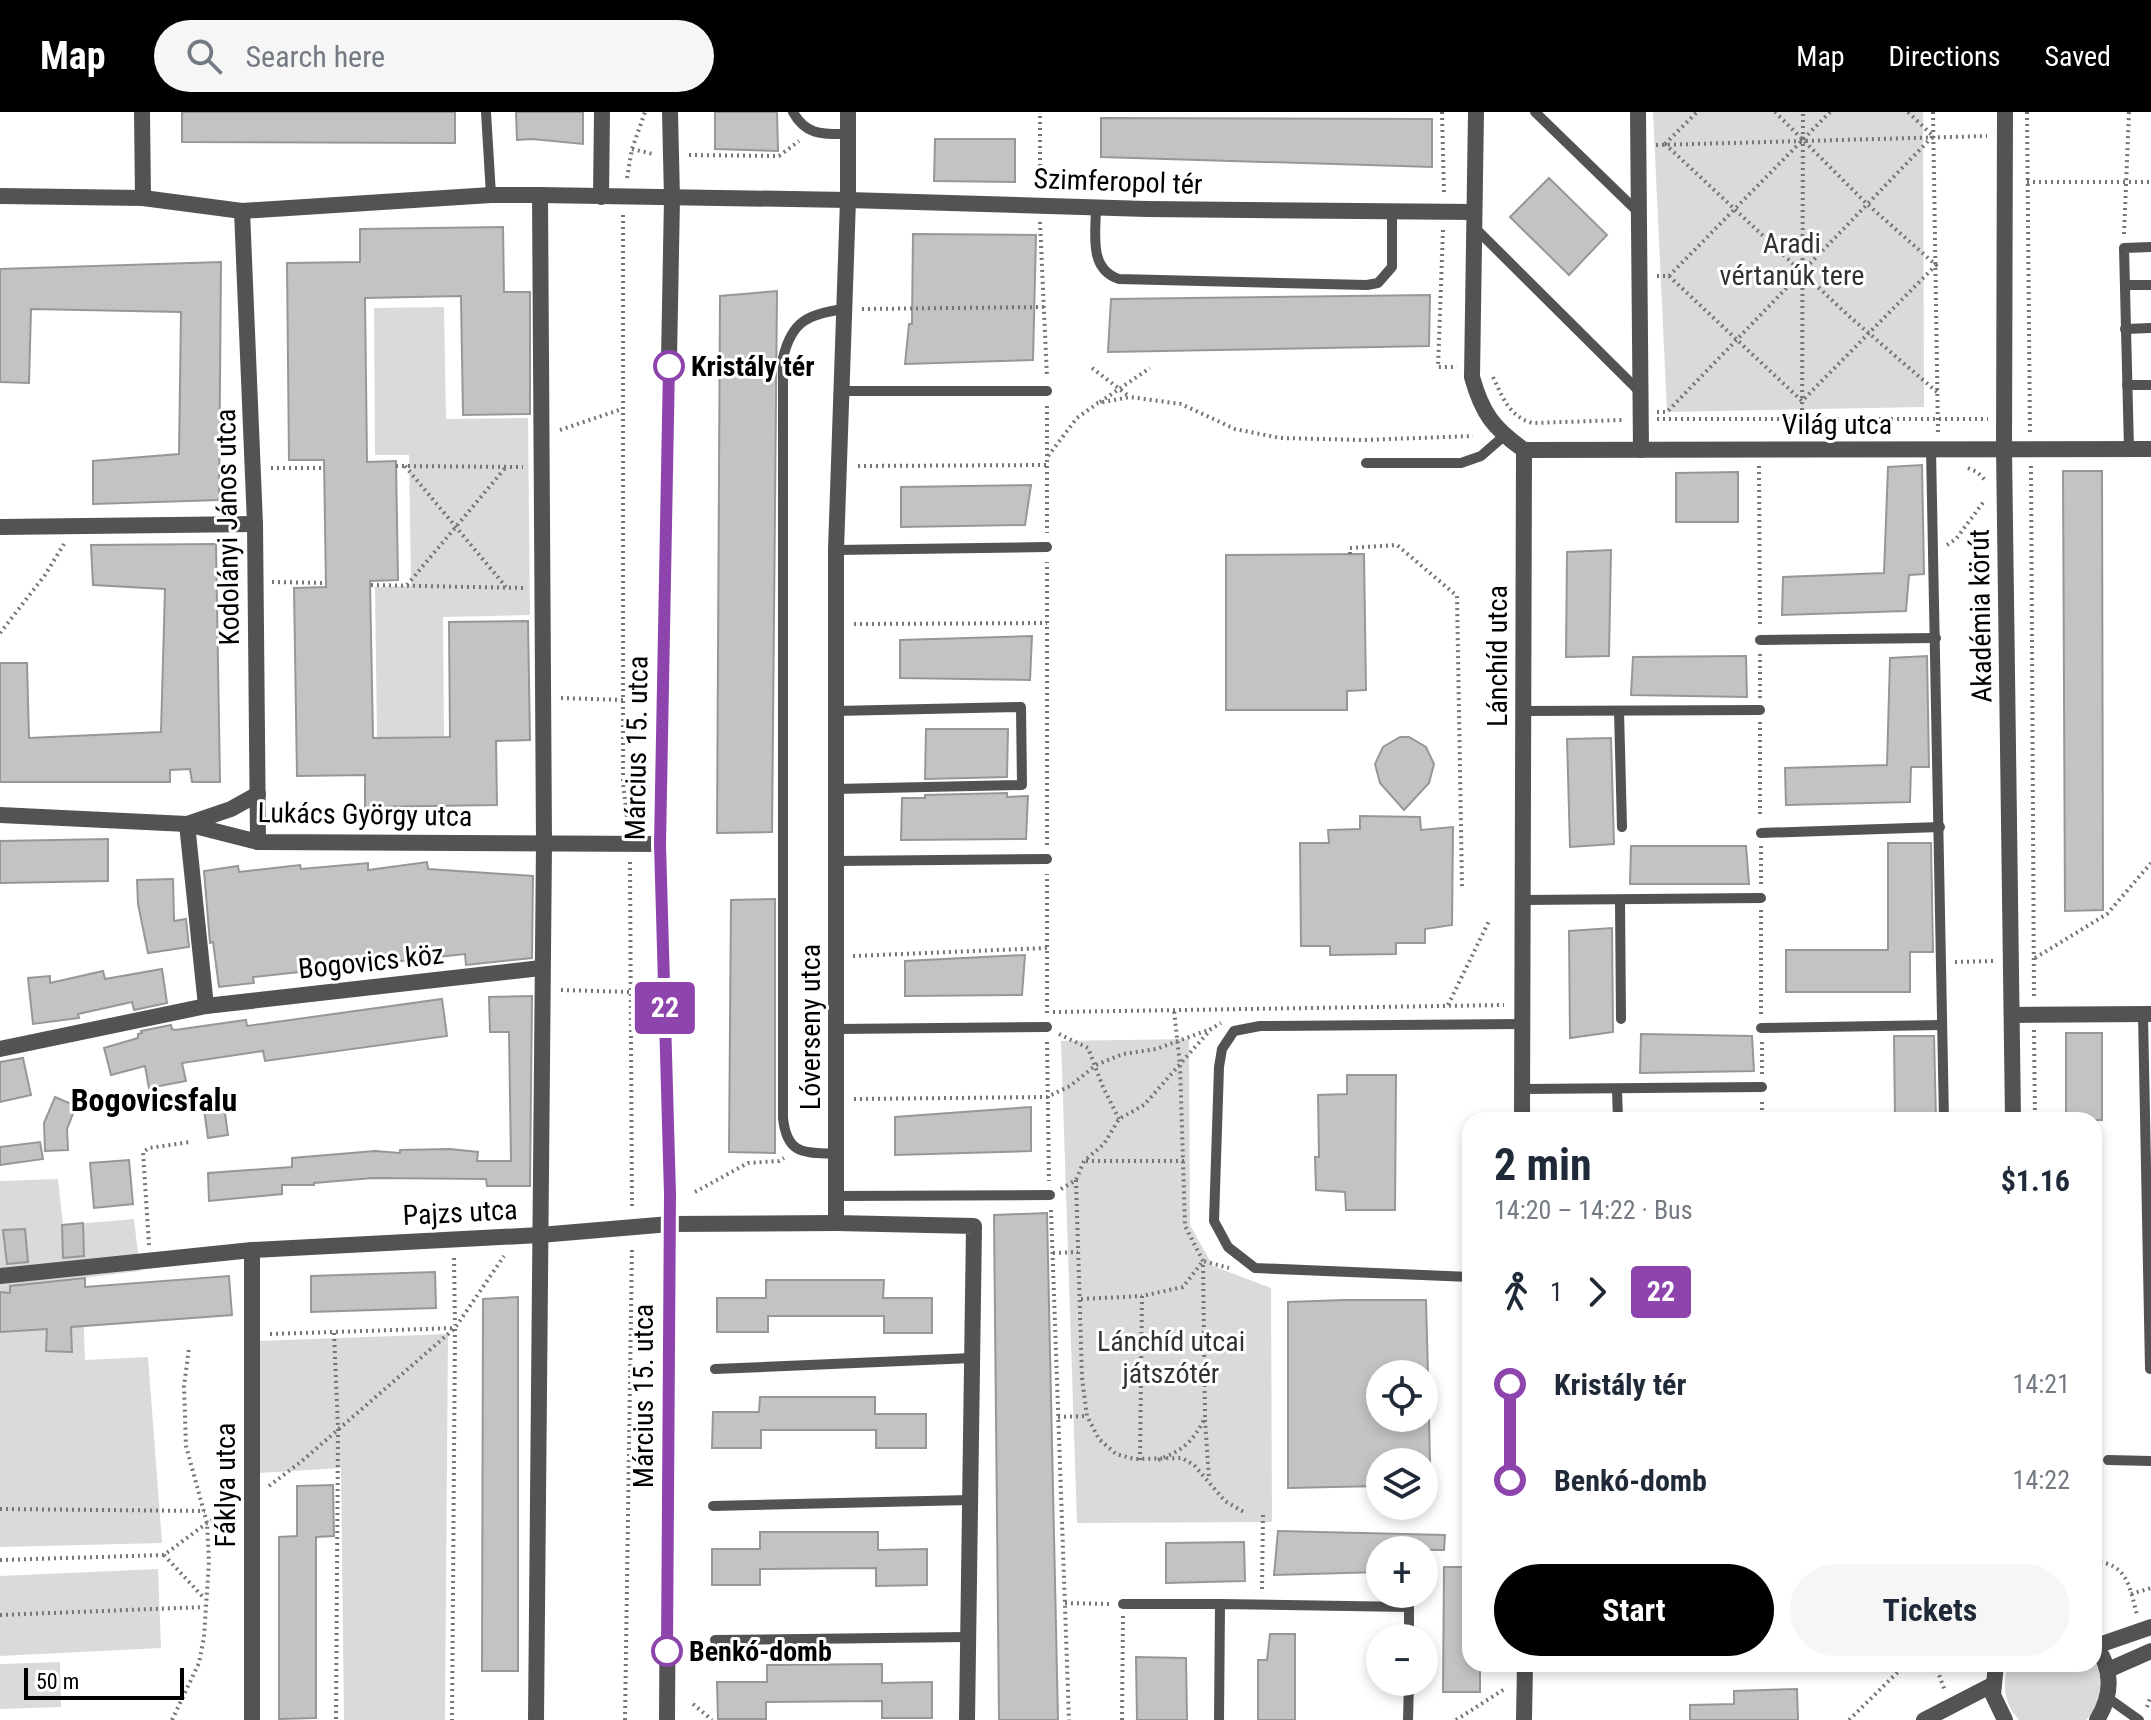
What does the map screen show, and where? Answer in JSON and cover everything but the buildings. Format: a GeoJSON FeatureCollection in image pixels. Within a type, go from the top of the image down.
{"type":"FeatureCollection","features":[{"type":"Feature","properties":{"kind":"street"},"geometry":{"type":"LineString","coordinates":[[142,112],[143,198]]}},
{"type":"Feature","properties":{"kind":"street"},"geometry":{"type":"LineString","coordinates":[[601,197],[602,112]]}},
{"type":"Feature","properties":{"kind":"street","name":"Március 15. utca"},"geometry":{"type":"LineString","coordinates":[[667,1720],[670,1224],[660,844],[672,198],[670,112]]}},
{"type":"Feature","properties":{"kind":"street"},"geometry":{"type":"LineString","coordinates":[[848,112],[848,200]]}},
{"type":"Feature","properties":{"kind":"street"},"geometry":{"type":"LineString","coordinates":[[1476,112],[1472,377],[1481,407],[1504,436],[1524,450]]}},
{"type":"Feature","properties":{"kind":"street"},"geometry":{"type":"LineString","coordinates":[[1638,112],[1641,450]]}},
{"type":"Feature","properties":{"kind":"street","name":"Akadémia körút"},"geometry":{"type":"LineString","coordinates":[[2005,112],[2004,492],[2013,1112]]}},
{"type":"Feature","properties":{"kind":"street"},"geometry":{"type":"LineString","coordinates":[[0,196],[143,198],[242,211],[491,195],[672,198]]}},
{"type":"Feature","properties":{"kind":"street"},"geometry":{"type":"LineString","coordinates":[[536,1720],[544,843],[540,195]]}},
{"type":"Feature","properties":{"kind":"street","name":"Szimferopol tér"},"geometry":{"type":"LineString","coordinates":[[672,198],[1444,212],[1474,220]]}},
{"type":"Feature","properties":{"kind":"street","name":"Lóverseny utca"},"geometry":{"type":"LineString","coordinates":[[836,1223],[836,550],[848,200]]}},
{"type":"Feature","properties":{"kind":"street","name":"Kodolányi János utca"},"geometry":{"type":"LineString","coordinates":[[242,211],[255,524],[258,842]]}},
{"type":"Feature","properties":{"kind":"street","name":"Világ utca"},"geometry":{"type":"LineString","coordinates":[[1524,450],[2151,449]]}},
{"type":"Feature","properties":{"kind":"street","name":"Lánchíd utca"},"geometry":{"type":"LineString","coordinates":[[1522,1112],[1524,450]]}},
{"type":"Feature","properties":{"kind":"street"},"geometry":{"type":"LineString","coordinates":[[0,527],[255,524]]}},
{"type":"Feature","properties":{"kind":"street","name":"Lukács György utca"},"geometry":{"type":"LineString","coordinates":[[187,824],[231,809],[258,794]]}},
{"type":"Feature","properties":{"kind":"street","name":"Lukács György utca"},"geometry":{"type":"LineString","coordinates":[[0,815],[187,824],[258,842],[660,844]]}},
{"type":"Feature","properties":{"kind":"street"},"geometry":{"type":"LineString","coordinates":[[187,824],[206,1006]]}},
{"type":"Feature","properties":{"kind":"street","name":"Bogovics köz"},"geometry":{"type":"LineString","coordinates":[[0,1049],[206,1006],[541,968]]}},
{"type":"Feature","properties":{"kind":"street"},"geometry":{"type":"LineString","coordinates":[[2012,1015],[2147,1014]]}},
{"type":"Feature","properties":{"kind":"street"},"geometry":{"type":"LineString","coordinates":[[836,1223],[974,1226],[967,1720]]}},
{"type":"Feature","properties":{"kind":"street","name":"Pajzs utca"},"geometry":{"type":"LineString","coordinates":[[0,1276],[252,1250],[540,1235],[670,1224],[836,1223]]}},
{"type":"Feature","properties":{"kind":"street","name":"Fáklya utca"},"geometry":{"type":"LineString","coordinates":[[252,1250],[252,1720]]}},
{"type":"Feature","properties":{"kind":"street"},"geometry":{"type":"LineString","coordinates":[[2102,1642],[2144,1622]]}},
{"type":"Feature","properties":{"kind":"street"},"geometry":{"type":"LineString","coordinates":[[2108,1670],[2151,1651]]}},
{"type":"Feature","properties":{"kind":"street"},"geometry":{"type":"LineString","coordinates":[[2097,1720],[2108,1698],[2108,1670],[2102,1658]]}},
{"type":"Feature","properties":{"kind":"street"},"geometry":{"type":"LineString","coordinates":[[1524,1720],[1525,1672]]}},
{"type":"Feature","properties":{"kind":"street"},"geometry":{"type":"LineString","coordinates":[[1984,1720],[2003,1718],[1992,1685],[1994,1672]]}},
{"type":"Feature","properties":{"kind":"street"},"geometry":{"type":"LineString","coordinates":[[1924,1720],[1992,1685]]}},
{"type":"Feature","properties":{"kind":"lane"},"geometry":{"type":"LineString","coordinates":[[486,112],[491,195]]}},
{"type":"Feature","properties":{"kind":"lane"},"geometry":{"type":"LineString","coordinates":[[793,112],[811,132],[821,135],[848,134]]}},
{"type":"Feature","properties":{"kind":"lane"},"geometry":{"type":"LineString","coordinates":[[1535,112],[1638,212]]}},
{"type":"Feature","properties":{"kind":"lane"},"geometry":{"type":"LineString","coordinates":[[1096,206],[1095,252],[1098,262],[1111,277],[1352,285],[1378,283],[1392,267],[1392,211]]}},
{"type":"Feature","properties":{"kind":"lane"},"geometry":{"type":"LineString","coordinates":[[1474,220],[1640,393]]}},
{"type":"Feature","properties":{"kind":"lane"},"geometry":{"type":"LineString","coordinates":[[2129,449],[2124,248],[2151,247]]}},
{"type":"Feature","properties":{"kind":"lane"},"geometry":{"type":"LineString","coordinates":[[2125,285],[2151,285]]}},
{"type":"Feature","properties":{"kind":"lane"},"geometry":{"type":"LineString","coordinates":[[837,1154],[796,1149],[784,1132],[783,1118],[783,358],[792,331],[801,322],[812,314],[843,309]]}},
{"type":"Feature","properties":{"kind":"lane"},"geometry":{"type":"LineString","coordinates":[[2125,329],[2151,328]]}},
{"type":"Feature","properties":{"kind":"lane"},"geometry":{"type":"LineString","coordinates":[[2127,385],[2151,385]]}},
{"type":"Feature","properties":{"kind":"lane"},"geometry":{"type":"LineString","coordinates":[[842,391],[1047,391]]}},
{"type":"Feature","properties":{"kind":"lane"},"geometry":{"type":"LineString","coordinates":[[1366,463],[1461,463],[1481,456],[1504,436]]}},
{"type":"Feature","properties":{"kind":"lane"},"geometry":{"type":"LineString","coordinates":[[1935,449],[1944,1112]]}},
{"type":"Feature","properties":{"kind":"lane"},"geometry":{"type":"LineString","coordinates":[[836,550],[1047,547]]}},
{"type":"Feature","properties":{"kind":"lane"},"geometry":{"type":"LineString","coordinates":[[1760,640],[1936,638]]}},
{"type":"Feature","properties":{"kind":"lane"},"geometry":{"type":"LineString","coordinates":[[835,711],[1021,707],[1022,785],[835,789]]}},
{"type":"Feature","properties":{"kind":"lane"},"geometry":{"type":"LineString","coordinates":[[1523,711],[1760,710]]}},
{"type":"Feature","properties":{"kind":"lane"},"geometry":{"type":"LineString","coordinates":[[1619,711],[1622,827]]}},
{"type":"Feature","properties":{"kind":"lane"},"geometry":{"type":"LineString","coordinates":[[1761,833],[1940,827]]}},
{"type":"Feature","properties":{"kind":"lane"},"geometry":{"type":"LineString","coordinates":[[836,861],[1047,859]]}},
{"type":"Feature","properties":{"kind":"lane"},"geometry":{"type":"LineString","coordinates":[[1522,900],[1761,898]]}},
{"type":"Feature","properties":{"kind":"lane"},"geometry":{"type":"LineString","coordinates":[[1620,900],[1621,1019]]}},
{"type":"Feature","properties":{"kind":"lane"},"geometry":{"type":"LineString","coordinates":[[2147,1014],[2150,1369]]}},
{"type":"Feature","properties":{"kind":"lane"},"geometry":{"type":"LineString","coordinates":[[1462,1277],[1255,1268],[1228,1247],[1214,1221],[1222,1049],[1234,1031],[1260,1026],[1521,1024]]}},
{"type":"Feature","properties":{"kind":"lane"},"geometry":{"type":"LineString","coordinates":[[1761,1028],[1941,1025]]}},
{"type":"Feature","properties":{"kind":"lane"},"geometry":{"type":"LineString","coordinates":[[837,1029],[1047,1027]]}},
{"type":"Feature","properties":{"kind":"lane"},"geometry":{"type":"LineString","coordinates":[[1522,1089],[1762,1087]]}},
{"type":"Feature","properties":{"kind":"lane"},"geometry":{"type":"LineString","coordinates":[[1617,1089],[1618,1112]]}},
{"type":"Feature","properties":{"kind":"lane"},"geometry":{"type":"LineString","coordinates":[[836,1196],[1050,1195]]}},
{"type":"Feature","properties":{"kind":"lane"},"geometry":{"type":"LineString","coordinates":[[715,1369],[972,1358]]}},
{"type":"Feature","properties":{"kind":"lane"},"geometry":{"type":"LineString","coordinates":[[2108,1460],[2151,1461]]}},
{"type":"Feature","properties":{"kind":"lane"},"geometry":{"type":"LineString","coordinates":[[713,1506],[970,1500]]}},
{"type":"Feature","properties":{"kind":"lane"},"geometry":{"type":"LineString","coordinates":[[1123,1604],[1409,1607],[1409,1624]]}},
{"type":"Feature","properties":{"kind":"lane"},"geometry":{"type":"LineString","coordinates":[[1219,1720],[1220,1604]]}},
{"type":"Feature","properties":{"kind":"lane"},"geometry":{"type":"LineString","coordinates":[[715,1640],[966,1637]]}},
{"type":"Feature","properties":{"kind":"lane"},"geometry":{"type":"LineString","coordinates":[[1408,1720],[1409,1696]]}},
{"type":"Feature","properties":{"kind":"lane"},"geometry":{"type":"LineString","coordinates":[[2108,1698],[2142,1715]]}},
{"type":"Feature","properties":{"kind":"path"},"geometry":{"type":"LineString","coordinates":[[625,1720],[632,1227],[630,844],[623,783],[624,198],[632,149],[645,112]]}},
{"type":"Feature","properties":{"kind":"path"},"geometry":{"type":"LineString","coordinates":[[1040,112],[1047,391],[1047,1097],[1069,1720]]}},
{"type":"Feature","properties":{"kind":"path"},"geometry":{"type":"LineString","coordinates":[[1438,367],[1444,212],[1442,112]]}},
{"type":"Feature","properties":{"kind":"path"},"geometry":{"type":"LineString","coordinates":[[1665,144],[1697,112]]}},
{"type":"Feature","properties":{"kind":"path"},"geometry":{"type":"LineString","coordinates":[[1775,112],[1866,203],[1936,265]]}},
{"type":"Feature","properties":{"kind":"path"},"geometry":{"type":"LineString","coordinates":[[1802,450],[1803,112]]}},
{"type":"Feature","properties":{"kind":"path"},"geometry":{"type":"LineString","coordinates":[[1802,401],[1669,276],[1830,112]]}},
{"type":"Feature","properties":{"kind":"path"},"geometry":{"type":"LineString","coordinates":[[1908,112],[1933,136]]}},
{"type":"Feature","properties":{"kind":"path"},"geometry":{"type":"LineString","coordinates":[[1933,112],[1938,420],[1935,449]]}},
{"type":"Feature","properties":{"kind":"path"},"geometry":{"type":"LineString","coordinates":[[2027,112],[2035,1112]]}},
{"type":"Feature","properties":{"kind":"path"},"geometry":{"type":"LineString","coordinates":[[2124,248],[2129,112]]}},
{"type":"Feature","properties":{"kind":"path"},"geometry":{"type":"LineString","coordinates":[[632,149],[655,155],[779,156],[811,132]]}},
{"type":"Feature","properties":{"kind":"path"},"geometry":{"type":"LineString","coordinates":[[1665,144],[2027,135]]}},
{"type":"Feature","properties":{"kind":"path"},"geometry":{"type":"LineString","coordinates":[[1491,366],[1506,403],[1520,419],[1532,423],[1667,412],[1933,136]]}},
{"type":"Feature","properties":{"kind":"path"},"geometry":{"type":"LineString","coordinates":[[1665,144],[1937,392]]}},
{"type":"Feature","properties":{"kind":"path"},"geometry":{"type":"LineString","coordinates":[[2027,182],[2151,182]]}},
{"type":"Feature","properties":{"kind":"path"},"geometry":{"type":"LineString","coordinates":[[1802,401],[1936,265]]}},
{"type":"Feature","properties":{"kind":"path"},"geometry":{"type":"LineString","coordinates":[[843,309],[1044,307]]}},
{"type":"Feature","properties":{"kind":"path"},"geometry":{"type":"LineString","coordinates":[[1092,368],[1130,397]]}},
{"type":"Feature","properties":{"kind":"path"},"geometry":{"type":"LineString","coordinates":[[1047,458],[1077,418],[1150,368]]}},
{"type":"Feature","properties":{"kind":"path"},"geometry":{"type":"LineString","coordinates":[[1098,403],[1130,397],[1181,404],[1235,429],[1280,438],[1363,440],[1473,436]]}},
{"type":"Feature","properties":{"kind":"path"},"geometry":{"type":"LineString","coordinates":[[542,436],[622,409]]}},
{"type":"Feature","properties":{"kind":"path"},"geometry":{"type":"LineString","coordinates":[[1640,416],[1801,420],[2030,417]]}},
{"type":"Feature","properties":{"kind":"path"},"geometry":{"type":"LineString","coordinates":[[1759,450],[1762,1112]]}},
{"type":"Feature","properties":{"kind":"path"},"geometry":{"type":"LineString","coordinates":[[839,466],[1047,465]]}},
{"type":"Feature","properties":{"kind":"path"},"geometry":{"type":"LineString","coordinates":[[396,466],[542,466]]}},
{"type":"Feature","properties":{"kind":"path"},"geometry":{"type":"LineString","coordinates":[[405,466],[506,588]]}},
{"type":"Feature","properties":{"kind":"path"},"geometry":{"type":"LineString","coordinates":[[406,586],[506,467]]}},
{"type":"Feature","properties":{"kind":"path"},"geometry":{"type":"LineString","coordinates":[[1934,553],[1956,539],[1991,492],[1977,472],[1965,467]]}},
{"type":"Feature","properties":{"kind":"path"},"geometry":{"type":"LineString","coordinates":[[253,469],[324,468]]}},
{"type":"Feature","properties":{"kind":"path"},"geometry":{"type":"LineString","coordinates":[[2004,492],[2031,492]]}},
{"type":"Feature","properties":{"kind":"path"},"geometry":{"type":"LineString","coordinates":[[0,633],[45,575],[74,526]]}},
{"type":"Feature","properties":{"kind":"path"},"geometry":{"type":"LineString","coordinates":[[1350,554],[1350,548],[1397,545],[1457,596],[1462,888]]}},
{"type":"Feature","properties":{"kind":"path"},"geometry":{"type":"LineString","coordinates":[[256,581],[326,583]]}},
{"type":"Feature","properties":{"kind":"path"},"geometry":{"type":"LineString","coordinates":[[371,585],[543,589]]}},
{"type":"Feature","properties":{"kind":"path"},"geometry":{"type":"LineString","coordinates":[[836,624],[1047,623]]}},
{"type":"Feature","properties":{"kind":"path"},"geometry":{"type":"LineString","coordinates":[[543,698],[623,700]]}},
{"type":"Feature","properties":{"kind":"path"},"geometry":{"type":"LineString","coordinates":[[1941,962],[2034,959],[2107,914],[2151,863]]}},
{"type":"Feature","properties":{"kind":"path"},"geometry":{"type":"LineString","coordinates":[[1447,1006],[1489,921]]}},
{"type":"Feature","properties":{"kind":"path"},"geometry":{"type":"LineString","coordinates":[[836,956],[1047,948]]}},
{"type":"Feature","properties":{"kind":"path"},"geometry":{"type":"LineString","coordinates":[[541,989],[631,992]]}},
{"type":"Feature","properties":{"kind":"path"},"geometry":{"type":"LineString","coordinates":[[1235,1015],[1247,1008]]}},
{"type":"Feature","properties":{"kind":"path"},"geometry":{"type":"LineString","coordinates":[[1174,1010],[1180,1065],[1185,1226],[1203,1261],[1209,1481]]}},
{"type":"Feature","properties":{"kind":"path"},"geometry":{"type":"LineString","coordinates":[[837,1099],[1047,1097],[1070,1086],[1096,1065],[1123,1054],[1177,1042],[1223,1022]]}},
{"type":"Feature","properties":{"kind":"path"},"geometry":{"type":"LineString","coordinates":[[1047,1027],[1088,1048],[1119,1119]]}},
{"type":"Feature","properties":{"kind":"path"},"geometry":{"type":"LineString","coordinates":[[1211,1029],[1144,1105],[1119,1119],[1104,1144],[1084,1161],[1076,1180],[1082,1378],[1087,1416],[1099,1439],[1116,1454],[1140,1460],[1182,1458],[1194,1465],[1225,1501],[1244,1512]]}},
{"type":"Feature","properties":{"kind":"path"},"geometry":{"type":"LineString","coordinates":[[150,1260],[143,1152],[149,1148],[190,1142]]}},
{"type":"Feature","properties":{"kind":"path"},"geometry":{"type":"LineString","coordinates":[[695,1192],[748,1163],[779,1161],[796,1149]]}},
{"type":"Feature","properties":{"kind":"path"},"geometry":{"type":"LineString","coordinates":[[1084,1161],[1184,1161]]}},
{"type":"Feature","properties":{"kind":"path"},"geometry":{"type":"LineString","coordinates":[[1050,1195],[1076,1180]]}},
{"type":"Feature","properties":{"kind":"path"},"geometry":{"type":"LineString","coordinates":[[0,1560],[164,1555],[207,1523],[251,1500],[302,1461],[455,1328],[518,1236]]}},
{"type":"Feature","properties":{"kind":"path"},"geometry":{"type":"LineString","coordinates":[[452,1720],[454,1238]]}},
{"type":"Feature","properties":{"kind":"path"},"geometry":{"type":"LineString","coordinates":[[1052,1253],[1078,1252]]}},
{"type":"Feature","properties":{"kind":"path"},"geometry":{"type":"LineString","coordinates":[[1080,1299],[1142,1296],[1183,1287],[1203,1261]]}},
{"type":"Feature","properties":{"kind":"path"},"geometry":{"type":"LineString","coordinates":[[1140,1460],[1142,1296]]}},
{"type":"Feature","properties":{"kind":"path"},"geometry":{"type":"LineString","coordinates":[[252,1335],[455,1328]]}},
{"type":"Feature","properties":{"kind":"path"},"geometry":{"type":"LineString","coordinates":[[334,1333],[338,1428],[336,1720]]}},
{"type":"Feature","properties":{"kind":"path"},"geometry":{"type":"LineString","coordinates":[[172,1720],[199,1663],[204,1637],[209,1561],[205,1511],[186,1446],[184,1386],[189,1348]]}},
{"type":"Feature","properties":{"kind":"path"},"geometry":{"type":"LineString","coordinates":[[1058,1417],[1087,1416]]}},
{"type":"Feature","properties":{"kind":"path"},"geometry":{"type":"LineString","coordinates":[[1158,1460],[1181,1451],[1195,1436],[1205,1418]]}},
{"type":"Feature","properties":{"kind":"path"},"geometry":{"type":"LineString","coordinates":[[0,1509],[205,1511]]}},
{"type":"Feature","properties":{"kind":"path"},"geometry":{"type":"LineString","coordinates":[[1262,1605],[1263,1512]]}},
{"type":"Feature","properties":{"kind":"path"},"geometry":{"type":"LineString","coordinates":[[164,1555],[205,1598]]}},
{"type":"Feature","properties":{"kind":"path"},"geometry":{"type":"LineString","coordinates":[[2102,1562],[2121,1570],[2144,1622]]}},
{"type":"Feature","properties":{"kind":"path"},"geometry":{"type":"LineString","coordinates":[[2131,1594],[2151,1588]]}},
{"type":"Feature","properties":{"kind":"path"},"geometry":{"type":"LineString","coordinates":[[1065,1603],[1123,1604],[1122,1720]]}},
{"type":"Feature","properties":{"kind":"path"},"geometry":{"type":"LineString","coordinates":[[0,1615],[204,1607]]}},
{"type":"Feature","properties":{"kind":"path"},"geometry":{"type":"LineString","coordinates":[[1456,1720],[1522,1672]]}},
{"type":"Feature","properties":{"kind":"path"},"geometry":{"type":"LineString","coordinates":[[1849,1720],[1898,1672]]}},
{"type":"Feature","properties":{"kind":"path"},"geometry":{"type":"LineString","coordinates":[[1938,1672],[1946,1694]]}},
{"type":"Feature","properties":{"kind":"path"},"geometry":{"type":"LineString","coordinates":[[2142,1715],[2151,1696]]}},
{"type":"Feature","properties":{"kind":"path"},"geometry":{"type":"LineString","coordinates":[[693,1704],[712,1720]]}},
{"type":"Feature","properties":{"kind":"green space","name":"Aradi vértanúk tere"},"geometry":{"type":"Polygon","coordinates":[[[1653,112],[1923,112],[1924,407],[1667,412],[1653,112]]]}},
{"type":"Feature","properties":{"kind":"green space"},"geometry":{"type":"Polygon","coordinates":[[[444,307],[446,419],[528,418],[530,615],[443,617],[444,736],[377,737],[375,587],[411,586],[409,455],[375,455],[374,308],[444,307]]]}},
{"type":"Feature","properties":{"kind":"green space","name":"Lánchíd utcai játszótér"},"geometry":{"type":"Polygon","coordinates":[[[1189,1039],[1190,1225],[1213,1266],[1271,1288],[1272,1522],[1077,1523],[1061,1041],[1189,1039]]]}},
{"type":"Feature","properties":{"kind":"green space"},"geometry":{"type":"Polygon","coordinates":[[[58,1179],[63,1225],[134,1219],[140,1271],[82,1278],[85,1360],[148,1357],[162,1543],[0,1547],[0,1181],[58,1179]]]}},
{"type":"Feature","properties":{"kind":"green space"},"geometry":{"type":"Polygon","coordinates":[[[448,1334],[445,1720],[344,1720],[341,1468],[259,1473],[259,1341],[448,1334]]]}},
{"type":"Feature","properties":{"kind":"green space"},"geometry":{"type":"Polygon","coordinates":[[[158,1569],[161,1648],[0,1656],[0,1576],[158,1569]]]}},
{"type":"Feature","properties":{"kind":"green space"},"geometry":{"type":"Polygon","coordinates":[[[60,1662],[61,1707],[0,1709],[0,1664],[60,1662]]]}},
{"type":"Feature","properties":{"kind":"green space"},"geometry":{"type":"Polygon","coordinates":[[[2006,1672],[2099,1672],[2099,1699],[2086,1720],[2019,1720],[2010,1707],[2006,1672]]]}},
{"type":"Feature","properties":{"kind":"bus line","name":"22"},"geometry":{"type":"LineString","coordinates":[[667,1651],[670,1194],[660,844],[669,366]]}},
{"type":"Feature","properties":{"kind":"place","name":"Kristály tér"},"geometry":{"type":"Point","coordinates":[669,366]}},
{"type":"Feature","properties":{"kind":"place","name":"Benkó-domb"},"geometry":{"type":"Point","coordinates":[667,1651]}},
{"type":"Feature","properties":{"kind":"district","name":"Bogovicsfalu"},"geometry":{"type":"Point","coordinates":[154,1100]}}]}
